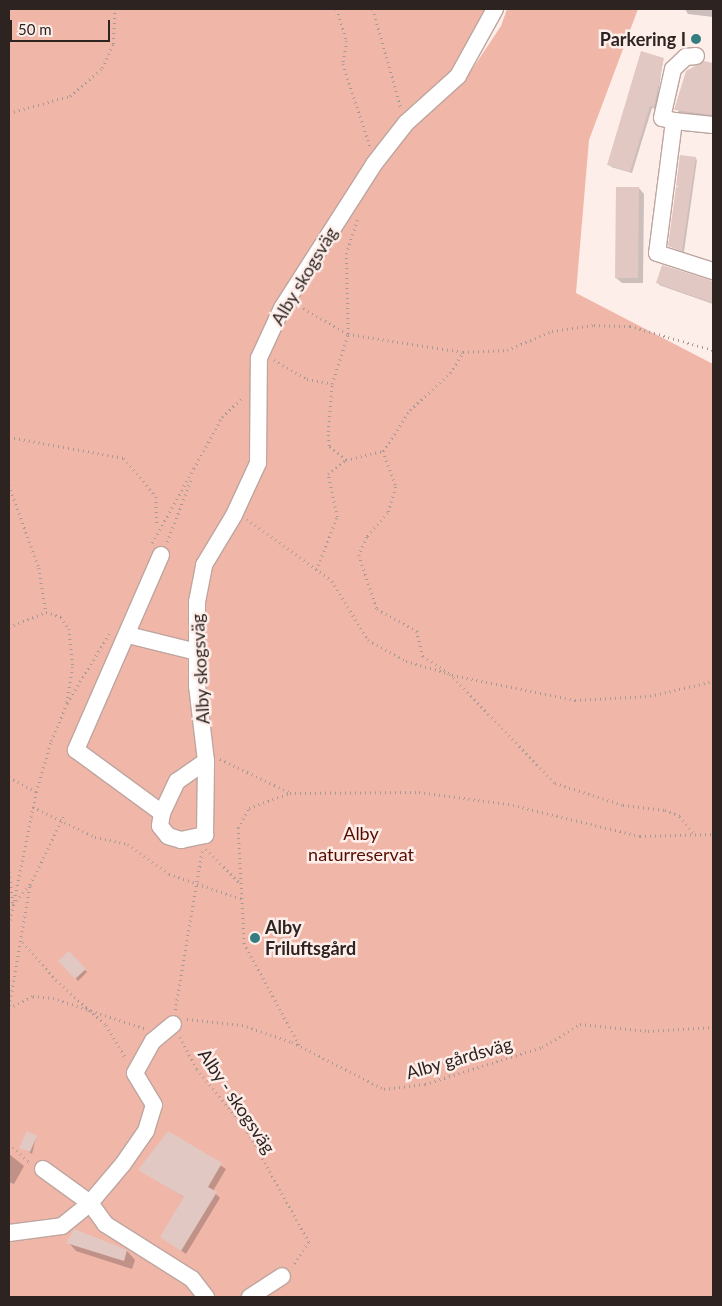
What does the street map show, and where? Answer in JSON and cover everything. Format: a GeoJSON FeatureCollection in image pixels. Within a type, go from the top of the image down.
{"type":"FeatureCollection","features":[{"type":"Feature","properties":{"kind":"street","name":"Alby skogsväg"},"geometry":{"type":"LineString","coordinates":[[204,840],[206,756],[197,652],[197,602],[204,565],[234,516],[258,463],[255,385],[261,353],[287,299],[374,164],[406,123],[458,76],[495,9]]}},
{"type":"Feature","properties":{"kind":"street"},"geometry":{"type":"LineString","coordinates":[[696,56],[686,57],[673,69],[668,83],[662,118],[713,125]]}},
{"type":"Feature","properties":{"kind":"street"},"geometry":{"type":"LineString","coordinates":[[674,121],[657,253],[713,271]]}},
{"type":"Feature","properties":{"kind":"street"},"geometry":{"type":"LineString","coordinates":[[155,554],[128,636],[96,697],[76,750],[162,813]]}},
{"type":"Feature","properties":{"kind":"street"},"geometry":{"type":"LineString","coordinates":[[128,636],[197,652]]}},
{"type":"Feature","properties":{"kind":"street"},"geometry":{"type":"LineString","coordinates":[[204,840],[181,840],[168,836],[160,826],[162,813],[177,781],[206,756]]}},
{"type":"Feature","properties":{"kind":"street"},"geometry":{"type":"LineString","coordinates":[[9,1233],[62,1226],[90,1203],[138,1145],[150,1120],[151,1095],[135,1072],[142,1056],[174,1026]]}},
{"type":"Feature","properties":{"kind":"street"},"geometry":{"type":"LineString","coordinates":[[43,1169],[90,1203],[105,1224],[192,1279],[206,1297]]}},
{"type":"Feature","properties":{"kind":"street"},"geometry":{"type":"LineString","coordinates":[[250,1297],[282,1276]]}},
{"type":"Feature","properties":{"kind":"path"},"geometry":{"type":"LineString","coordinates":[[9,113],[70,96],[102,68],[113,44],[115,9]]}},
{"type":"Feature","properties":{"kind":"path"},"geometry":{"type":"LineString","coordinates":[[337,9],[347,41],[344,64],[353,83],[374,164]]}},
{"type":"Feature","properties":{"kind":"path"},"geometry":{"type":"LineString","coordinates":[[373,9],[406,123]]}},
{"type":"Feature","properties":{"kind":"path"},"geometry":{"type":"LineString","coordinates":[[346,460],[329,446],[332,384],[348,334],[346,254],[360,212]]}},
{"type":"Feature","properties":{"kind":"path"},"geometry":{"type":"LineString","coordinates":[[287,299],[348,334],[463,352],[507,350],[552,331],[594,325],[630,326],[713,350]]}},
{"type":"Feature","properties":{"kind":"path"},"geometry":{"type":"LineString","coordinates":[[316,570],[337,517],[328,474],[346,460],[384,451],[410,410],[450,373],[463,352]]}},
{"type":"Feature","properties":{"kind":"path"},"geometry":{"type":"LineString","coordinates":[[261,353],[307,379],[332,384]]}},
{"type":"Feature","properties":{"kind":"path"},"geometry":{"type":"LineString","coordinates":[[155,554],[222,417],[255,385]]}},
{"type":"Feature","properties":{"kind":"path"},"geometry":{"type":"LineString","coordinates":[[9,437],[124,458],[135,466],[156,498],[158,528],[155,554]]}},
{"type":"Feature","properties":{"kind":"path"},"geometry":{"type":"LineString","coordinates":[[384,451],[396,487],[388,513],[362,545],[360,567],[377,608],[417,631],[423,656],[450,674],[556,783],[623,804],[664,810],[680,816],[694,834]]}},
{"type":"Feature","properties":{"kind":"path"},"geometry":{"type":"LineString","coordinates":[[158,528],[193,473]]}},
{"type":"Feature","properties":{"kind":"path"},"geometry":{"type":"LineString","coordinates":[[9,485],[39,568],[46,612]]}},
{"type":"Feature","properties":{"kind":"path"},"geometry":{"type":"LineString","coordinates":[[234,516],[254,522],[332,581],[368,640],[406,662],[450,674],[575,700],[650,696],[713,682]]}},
{"type":"Feature","properties":{"kind":"path"},"geometry":{"type":"LineString","coordinates":[[9,627],[46,612],[60,617],[69,629],[73,667],[67,703],[36,792],[9,924]]}},
{"type":"Feature","properties":{"kind":"path"},"geometry":{"type":"LineString","coordinates":[[67,703],[112,630]]}},
{"type":"Feature","properties":{"kind":"path"},"geometry":{"type":"LineString","coordinates":[[206,756],[290,792]]}},
{"type":"Feature","properties":{"kind":"path"},"geometry":{"type":"LineString","coordinates":[[9,777],[36,792]]}},
{"type":"Feature","properties":{"kind":"path"},"geometry":{"type":"LineString","coordinates":[[299,1045],[244,944],[238,828],[249,808],[290,792],[418,792],[508,804],[640,836],[713,834]]}},
{"type":"Feature","properties":{"kind":"path"},"geometry":{"type":"LineString","coordinates":[[33,807],[95,836],[128,844],[169,874],[242,899]]}},
{"type":"Feature","properties":{"kind":"path"},"geometry":{"type":"LineString","coordinates":[[13,907],[30,886],[64,815]]}},
{"type":"Feature","properties":{"kind":"path"},"geometry":{"type":"LineString","coordinates":[[204,840],[242,885]]}},
{"type":"Feature","properties":{"kind":"path"},"geometry":{"type":"LineString","coordinates":[[174,1026],[181,958],[197,884],[204,840]]}},
{"type":"Feature","properties":{"kind":"path"},"geometry":{"type":"LineString","coordinates":[[9,867],[13,907]]}},
{"type":"Feature","properties":{"kind":"path"},"geometry":{"type":"LineString","coordinates":[[9,1007],[23,942],[30,886]]}},
{"type":"Feature","properties":{"kind":"path"},"geometry":{"type":"LineString","coordinates":[[23,942],[106,1025],[135,1072]]}},
{"type":"Feature","properties":{"kind":"path","name":"Alby gårdsväg"},"geometry":{"type":"LineString","coordinates":[[9,1007],[34,996],[53,998],[92,1012],[174,1026],[242,1025],[299,1045],[384,1089],[425,1084],[542,1047],[580,1024],[648,1031],[713,1027]]}},
{"type":"Feature","properties":{"kind":"path","name":"Alby - skogsväg"},"geometry":{"type":"LineString","coordinates":[[174,1026],[198,1069],[248,1132],[309,1242],[296,1264],[282,1276]]}},
{"type":"Feature","properties":{"kind":"path"},"geometry":{"type":"LineString","coordinates":[[9,1144],[43,1169]]}},
{"type":"Feature","properties":{"kind":"green space","name":"Alby naturreservat"},"geometry":{"type":"Polygon","coordinates":[[[9,9],[487,9],[451,73],[384,159],[426,113],[463,83],[501,26],[507,9],[638,9],[589,140],[576,293],[713,364],[713,1297],[9,1297],[9,9]]]}},
{"type":"Feature","properties":{"kind":"building"},"geometry":{"type":"Polygon","coordinates":[[[641,51],[664,58],[654,107],[650,106],[630,172],[607,165],[641,51]]]}},
{"type":"Feature","properties":{"kind":"building"},"geometry":{"type":"Polygon","coordinates":[[[704,61],[713,63],[713,115],[674,110],[686,71],[704,61]]]}},
{"type":"Feature","properties":{"kind":"building"},"geometry":{"type":"Polygon","coordinates":[[[680,155],[696,157],[682,251],[668,246],[676,187],[682,187],[676,186],[680,155]]]}},
{"type":"Feature","properties":{"kind":"building"},"geometry":{"type":"Polygon","coordinates":[[[616,187],[639,187],[638,278],[615,278],[616,187]]]}},
{"type":"Feature","properties":{"kind":"building"},"geometry":{"type":"Polygon","coordinates":[[[662,265],[713,281],[713,303],[656,283],[662,265]]]}},
{"type":"Feature","properties":{"kind":"building"},"geometry":{"type":"Polygon","coordinates":[[[69,951],[86,969],[75,979],[58,961],[69,951]]]}},
{"type":"Feature","properties":{"kind":"building"},"geometry":{"type":"Polygon","coordinates":[[[27,1131],[37,1136],[30,1152],[19,1148],[27,1131]]]}},
{"type":"Feature","properties":{"kind":"building"},"geometry":{"type":"Polygon","coordinates":[[[168,1131],[222,1163],[208,1187],[217,1192],[181,1251],[160,1237],[184,1197],[138,1170],[168,1131]]]}},
{"type":"Feature","properties":{"kind":"building"},"geometry":{"type":"Polygon","coordinates":[[[74,1229],[127,1250],[124,1261],[66,1243],[74,1229]]]}},
{"type":"Feature","properties":{"kind":"place","name":"Parkering I"},"geometry":{"type":"Point","coordinates":[696,39]}},
{"type":"Feature","properties":{"kind":"place","name":"Alby Friluftsgård"},"geometry":{"type":"Point","coordinates":[255,938]}}]}
